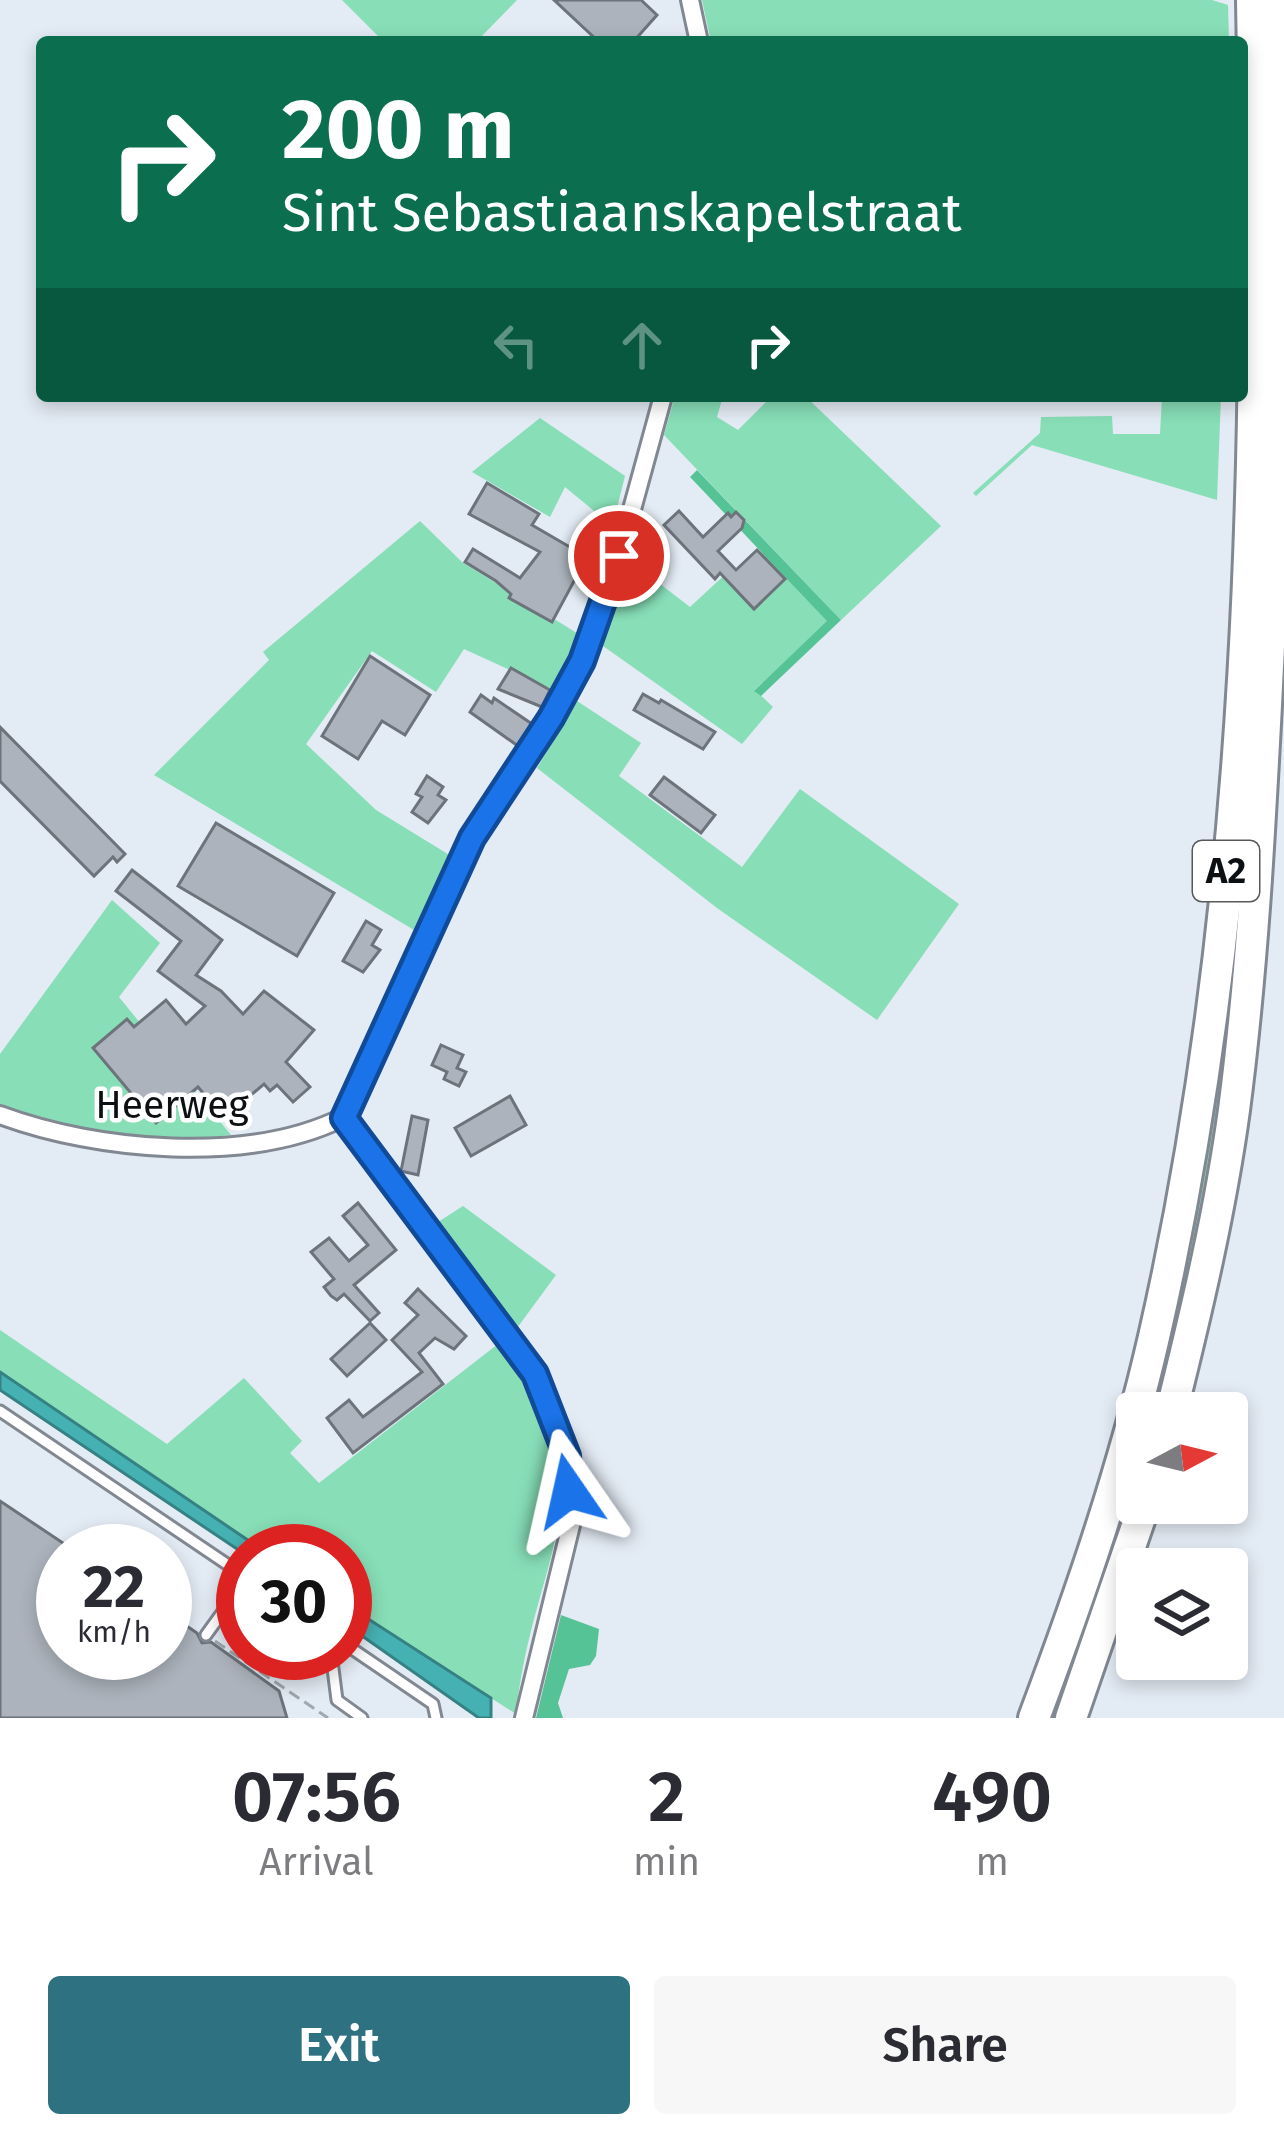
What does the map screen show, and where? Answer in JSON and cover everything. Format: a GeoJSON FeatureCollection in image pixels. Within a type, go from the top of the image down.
{"type":"FeatureCollection","features":[{"type":"Feature","properties":{"kind":"highway","name":"A2"},"geometry":{"type":"LineString","coordinates":[[1034,1718],[1109,1508],[1144,1380],[1185,1190],[1211,1028],[1238,734],[1250,465],[1255,184],[1252,0]]}},
{"type":"Feature","properties":{"kind":"highway","name":"A2"},"geometry":{"type":"LineString","coordinates":[[1176,1392],[1205,1273],[1233,1112],[1255,882],[1278,464],[1281,0]]}},
{"type":"Feature","properties":{"kind":"highway"},"geometry":{"type":"LineString","coordinates":[[1071,1718],[1138,1524]]}},
{"type":"Feature","properties":{"kind":"street"},"geometry":{"type":"LineString","coordinates":[[691,0],[698,36]]}},
{"type":"Feature","properties":{"kind":"street"},"geometry":{"type":"LineString","coordinates":[[524,1718],[571,1525],[567,1456],[535,1374],[344,1118],[472,838],[551,718],[582,661],[608,597],[661,402]]}},
{"type":"Feature","properties":{"kind":"street","name":"Heerweg"},"geometry":{"type":"LineString","coordinates":[[0,1115],[48,1133],[171,1146],[247,1143],[344,1118]]}},
{"type":"Feature","properties":{"kind":"lane"},"geometry":{"type":"LineString","coordinates":[[0,1411],[216,1557]]}},
{"type":"Feature","properties":{"kind":"lane"},"geometry":{"type":"LineString","coordinates":[[206,1635],[216,1621]]}},
{"type":"Feature","properties":{"kind":"lane"},"geometry":{"type":"LineString","coordinates":[[372,1662],[433,1704],[436,1718]]}},
{"type":"Feature","properties":{"kind":"lane"},"geometry":{"type":"LineString","coordinates":[[334,1680],[337,1700],[362,1718]]}},
{"type":"Feature","properties":{"kind":"path"},"geometry":{"type":"LineString","coordinates":[[206,1635],[328,1718]]}},
{"type":"Feature","properties":{"kind":"green space"},"geometry":{"type":"Polygon","coordinates":[[[342,0],[517,0],[482,36],[378,36],[342,0]]]}},
{"type":"Feature","properties":{"kind":"green space"},"geometry":{"type":"Polygon","coordinates":[[[702,0],[1212,0],[1228,5],[1229,36],[710,36],[702,0]]]}},
{"type":"Feature","properties":{"kind":"green space"},"geometry":{"type":"Polygon","coordinates":[[[673,402],[721,402],[717,417],[738,430],[766,402],[811,402],[941,526],[841,620],[664,435],[673,402]]]}},
{"type":"Feature","properties":{"kind":"green space"},"geometry":{"type":"Polygon","coordinates":[[[1162,402],[1221,402],[1217,500],[1032,445],[976,496],[973,493],[1040,433],[1041,417],[1112,416],[1113,434],[1160,434],[1162,402]]]}},
{"type":"Feature","properties":{"kind":"green space"},"geometry":{"type":"Polygon","coordinates":[[[540,418],[625,476],[610,536],[593,510],[565,487],[550,517],[472,472],[540,418]]]}},
{"type":"Feature","properties":{"kind":"green space"},"geometry":{"type":"Polygon","coordinates":[[[697,470],[841,620],[761,696],[754,691],[827,621],[690,477],[697,470]]]}},
{"type":"Feature","properties":{"kind":"green space"},"geometry":{"type":"Polygon","coordinates":[[[420,521],[462,562],[580,635],[554,690],[464,649],[436,692],[372,651],[306,744],[376,810],[451,856],[414,930],[154,775],[269,660],[263,652],[420,521]]]}},
{"type":"Feature","properties":{"kind":"green space"},"geometry":{"type":"Polygon","coordinates":[[[763,553],[828,621],[755,690],[773,707],[742,744],[603,646],[629,560],[690,607],[730,570],[739,576],[763,553]]]}},
{"type":"Feature","properties":{"kind":"green space"},"geometry":{"type":"Polygon","coordinates":[[[577,701],[641,743],[619,776],[742,867],[800,789],[959,904],[877,1020],[717,908],[537,768],[577,701]]]}},
{"type":"Feature","properties":{"kind":"green space"},"geometry":{"type":"Polygon","coordinates":[[[112,900],[160,943],[119,997],[231,1135],[114,1134],[0,1106],[0,1054],[112,900]]]}},
{"type":"Feature","properties":{"kind":"green space"},"geometry":{"type":"Polygon","coordinates":[[[1240,926],[1213,1169],[1165,1392],[1149,1392],[1232,935],[1240,926]]]}},
{"type":"Feature","properties":{"kind":"green space"},"geometry":{"type":"Polygon","coordinates":[[[463,1206],[556,1275],[517,1328],[438,1222],[463,1206]]]}},
{"type":"Feature","properties":{"kind":"green space"},"geometry":{"type":"Polygon","coordinates":[[[0,1330],[167,1444],[244,1378],[302,1441],[290,1453],[319,1483],[498,1344],[533,1401],[552,1448],[559,1489],[557,1528],[525,1656],[516,1714],[372,1621],[372,1524],[224,1524],[0,1372],[0,1330]]]}},
{"type":"Feature","properties":{"kind":"green space"},"geometry":{"type":"Polygon","coordinates":[[[561,1615],[599,1629],[596,1656],[590,1665],[569,1669],[558,1703],[563,1718],[536,1718],[561,1615]]]}},
{"type":"Feature","properties":{"kind":"water"},"geometry":{"type":"Polygon","coordinates":[[[0,1372],[224,1524],[216,1524],[216,1535],[0,1390],[0,1372]]]}},
{"type":"Feature","properties":{"kind":"water"},"geometry":{"type":"Polygon","coordinates":[[[372,1621],[491,1698],[491,1718],[479,1718],[372,1643],[372,1621]]]}},
{"type":"Feature","properties":{"kind":"building"},"geometry":{"type":"Polygon","coordinates":[[[554,0],[641,0],[657,15],[638,36],[593,36],[554,0]]]}},
{"type":"Feature","properties":{"kind":"building"},"geometry":{"type":"Polygon","coordinates":[[[487,483],[539,514],[532,525],[587,557],[552,622],[509,598],[511,594],[496,581],[465,562],[473,549],[520,578],[540,552],[469,514],[487,483]]]}},
{"type":"Feature","properties":{"kind":"building"},"geometry":{"type":"Polygon","coordinates":[[[679,511],[703,537],[728,513],[731,517],[736,512],[744,520],[742,528],[718,551],[736,570],[757,550],[785,579],[754,609],[720,573],[715,579],[664,525],[679,511]]]}},
{"type":"Feature","properties":{"kind":"building"},"geometry":{"type":"Polygon","coordinates":[[[370,656],[430,695],[405,735],[382,721],[358,759],[322,736],[370,656]]]}},
{"type":"Feature","properties":{"kind":"building"},"geometry":{"type":"Polygon","coordinates":[[[511,668],[550,690],[542,707],[498,689],[511,668]]]}},
{"type":"Feature","properties":{"kind":"building"},"geometry":{"type":"Polygon","coordinates":[[[643,694],[715,732],[703,749],[634,710],[643,694]]]}},
{"type":"Feature","properties":{"kind":"building"},"geometry":{"type":"Polygon","coordinates":[[[481,695],[492,703],[494,698],[532,724],[518,746],[470,712],[481,695]]]}},
{"type":"Feature","properties":{"kind":"building"},"geometry":{"type":"Polygon","coordinates":[[[0,727],[125,854],[117,862],[113,857],[94,876],[0,781],[0,727]]]}},
{"type":"Feature","properties":{"kind":"building"},"geometry":{"type":"Polygon","coordinates":[[[427,776],[443,787],[438,795],[446,800],[428,823],[412,812],[427,776]]]}},
{"type":"Feature","properties":{"kind":"building"},"geometry":{"type":"Polygon","coordinates":[[[664,777],[715,815],[701,833],[650,795],[664,777]]]}},
{"type":"Feature","properties":{"kind":"building"},"geometry":{"type":"Polygon","coordinates":[[[216,823],[334,893],[297,956],[178,886],[216,823]]]}},
{"type":"Feature","properties":{"kind":"building"},"geometry":{"type":"Polygon","coordinates":[[[132,870],[222,940],[196,975],[221,991],[243,1014],[264,991],[314,1030],[286,1062],[310,1087],[293,1102],[277,1085],[270,1091],[264,1084],[224,1118],[198,1087],[156,1123],[93,1048],[127,1019],[134,1027],[166,1000],[186,1024],[205,1006],[158,971],[181,941],[116,891],[132,870]]]}},
{"type":"Feature","properties":{"kind":"building"},"geometry":{"type":"Polygon","coordinates":[[[366,921],[381,930],[372,945],[380,950],[363,972],[343,961],[366,921]]]}},
{"type":"Feature","properties":{"kind":"building"},"geometry":{"type":"Polygon","coordinates":[[[441,1045],[463,1055],[457,1068],[466,1072],[459,1086],[444,1079],[447,1072],[432,1065],[441,1045]]]}},
{"type":"Feature","properties":{"kind":"building"},"geometry":{"type":"Polygon","coordinates":[[[510,1096],[526,1125],[471,1156],[455,1128],[510,1096]]]}},
{"type":"Feature","properties":{"kind":"building"},"geometry":{"type":"Polygon","coordinates":[[[412,1116],[428,1120],[418,1175],[401,1171],[412,1116]]]}},
{"type":"Feature","properties":{"kind":"building"},"geometry":{"type":"Polygon","coordinates":[[[358,1203],[396,1250],[354,1285],[379,1313],[370,1321],[344,1294],[337,1300],[331,1296],[324,1287],[334,1279],[311,1252],[329,1238],[349,1261],[368,1245],[343,1216],[358,1203]]]}},
{"type":"Feature","properties":{"kind":"building"},"geometry":{"type":"Polygon","coordinates":[[[418,1289],[466,1336],[454,1349],[435,1338],[419,1353],[443,1384],[353,1453],[327,1418],[349,1400],[363,1417],[422,1372],[392,1340],[418,1315],[405,1303],[418,1289]]]}},
{"type":"Feature","properties":{"kind":"building"},"geometry":{"type":"Polygon","coordinates":[[[370,1323],[386,1340],[347,1376],[331,1359],[370,1323]]]}},
{"type":"Feature","properties":{"kind":"building"},"geometry":{"type":"Polygon","coordinates":[[[0,1501],[36,1525],[36,1680],[192,1680],[192,1630],[202,1643],[216,1646],[216,1680],[264,1680],[279,1691],[287,1718],[0,1718],[0,1501]]]}},
{"type":"Feature","properties":{"kind":"route"},"geometry":{"type":"LineString","coordinates":[[569,1491],[567,1456],[535,1374],[344,1118],[472,838],[551,718],[582,661],[619,556]]}}]}
